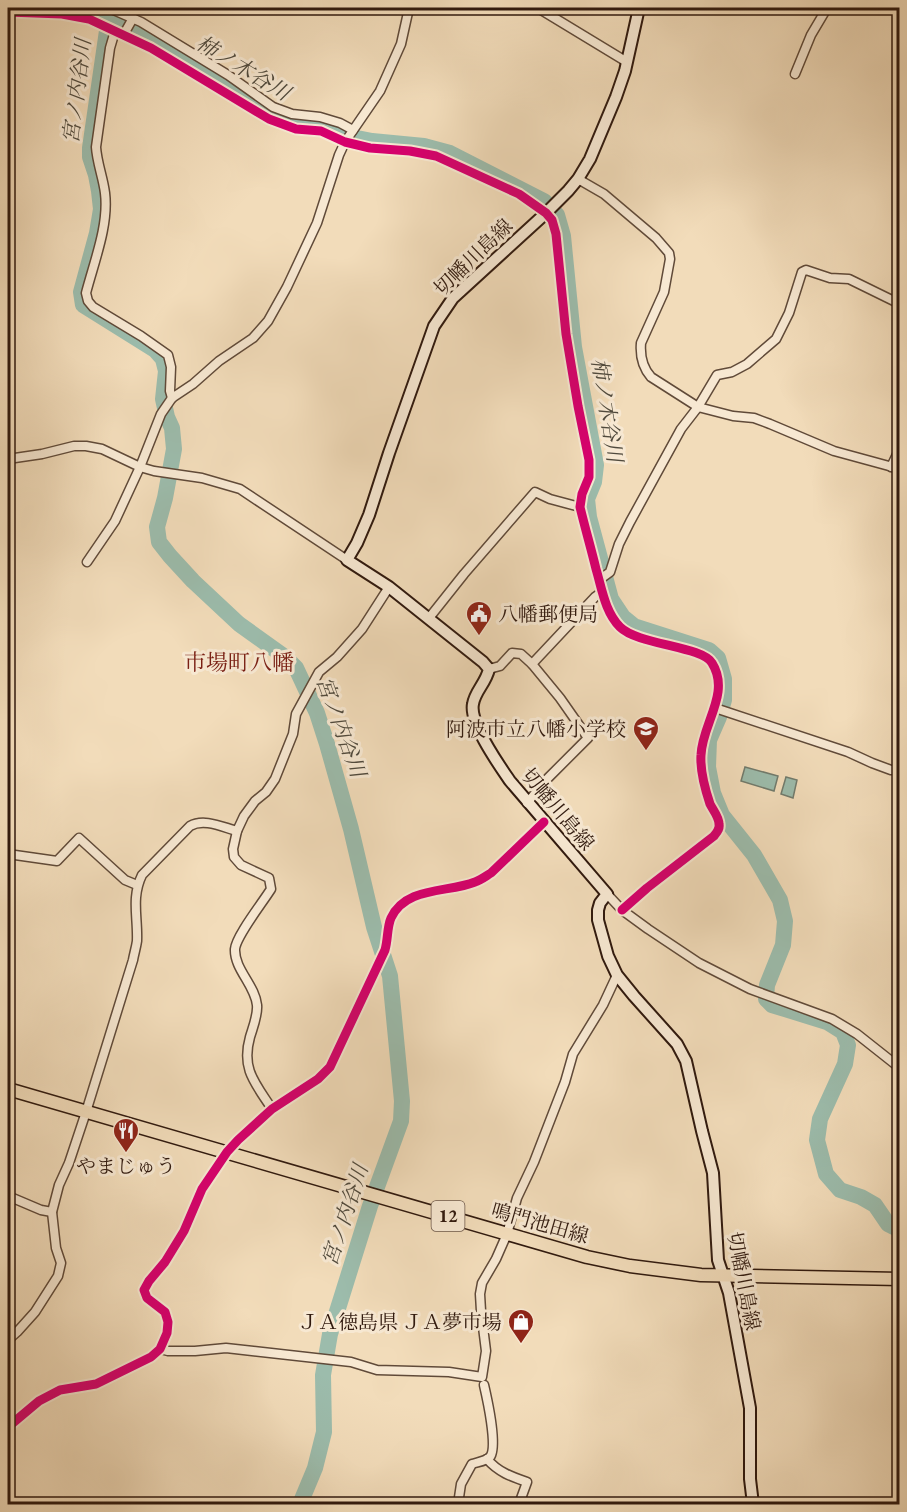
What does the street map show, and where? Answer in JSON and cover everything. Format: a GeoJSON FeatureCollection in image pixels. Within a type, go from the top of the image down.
{"type":"FeatureCollection","features":[{"type":"Feature","properties":{"kind":"main road","name":"切幡川島線"},"geometry":{"type":"LineString","coordinates":[[347,560],[369,515],[434,326],[453,298],[549,210],[578,179],[590,159],[616,98],[639,8]]}},
{"type":"Feature","properties":{"kind":"main road"},"geometry":{"type":"LineString","coordinates":[[347,560],[429,618],[489,669]]}},
{"type":"Feature","properties":{"kind":"main road","name":"切幡川島線"},"geometry":{"type":"LineString","coordinates":[[489,669],[487,678],[472,706],[475,723],[498,765],[527,803],[606,894],[600,903],[598,920],[608,956],[617,975],[677,1044],[686,1061],[713,1173],[718,1260],[729,1293],[750,1408],[750,1479],[753,1504]]}},
{"type":"Feature","properties":{"kind":"main road","name":"鳴門池田線"},"geometry":{"type":"LineString","coordinates":[[8,1089],[587,1257],[630,1266],[701,1275],[900,1279]]}},
{"type":"Feature","properties":{"kind":"street"},"geometry":{"type":"LineString","coordinates":[[109,8],[228,75],[273,107],[292,114],[320,117],[340,123],[349,136]]}},
{"type":"Feature","properties":{"kind":"street"},"geometry":{"type":"LineString","coordinates":[[87,562],[115,520],[140,467],[161,414],[170,401],[219,361],[253,338],[268,321],[317,223],[349,136],[380,91],[401,44],[409,8]]}},
{"type":"Feature","properties":{"kind":"street"},"geometry":{"type":"LineString","coordinates":[[538,8],[627,62]]}},
{"type":"Feature","properties":{"kind":"street"},"geometry":{"type":"LineString","coordinates":[[795,74],[811,35],[827,8]]}},
{"type":"Feature","properties":{"kind":"street"},"geometry":{"type":"LineString","coordinates":[[8,12],[62,14],[89,19],[151,48],[268,119],[296,129],[349,136],[370,148],[410,151],[436,156],[549,210],[556,234],[566,334],[589,460],[589,477],[582,494],[580,507],[603,578],[602,592],[609,611],[621,628],[654,642],[702,654],[711,660],[716,671],[718,688],[715,708],[706,729],[701,754],[703,776],[720,828],[714,836],[622,910]]}},
{"type":"Feature","properties":{"kind":"street"},"geometry":{"type":"LineString","coordinates":[[132,20],[116,30],[110,48],[96,147],[97,162],[105,192],[105,217],[86,293],[93,307],[168,355],[171,367],[170,401]]}},
{"type":"Feature","properties":{"kind":"street"},"geometry":{"type":"LineString","coordinates":[[578,179],[604,194],[656,238],[669,253],[664,292],[641,343],[640,351],[646,372],[651,377],[698,407],[770,423],[834,452],[896,468],[900,448]]}},
{"type":"Feature","properties":{"kind":"street"},"geometry":{"type":"LineString","coordinates":[[603,578],[610,572],[619,544],[681,429],[698,407],[717,375],[732,372],[747,364],[776,339],[789,313],[802,272],[806,270],[830,278],[849,279],[900,304]]}},
{"type":"Feature","properties":{"kind":"street"},"geometry":{"type":"LineString","coordinates":[[8,459],[74,446],[86,446],[102,449],[140,467],[202,478],[240,489],[347,560]]}},
{"type":"Feature","properties":{"kind":"street"},"geometry":{"type":"LineString","coordinates":[[429,618],[535,492],[550,499],[580,507]]}},
{"type":"Feature","properties":{"kind":"street"},"geometry":{"type":"LineString","coordinates":[[272,1109],[248,1067],[247,1050],[257,1005],[238,962],[235,948],[242,933],[271,889],[269,878],[241,865],[234,857],[232,849],[244,816],[255,801],[266,792],[275,778],[293,734],[296,714],[319,672],[337,657],[362,629],[388,587]]}},
{"type":"Feature","properties":{"kind":"street"},"geometry":{"type":"LineString","coordinates":[[532,664],[602,592]]}},
{"type":"Feature","properties":{"kind":"street"},"geometry":{"type":"LineString","coordinates":[[489,669],[500,666],[512,652],[521,654],[560,698],[588,738],[527,803]]}},
{"type":"Feature","properties":{"kind":"street"},"geometry":{"type":"LineString","coordinates":[[715,708],[848,752],[872,764],[891,770],[900,770]]}},
{"type":"Feature","properties":{"kind":"street"},"geometry":{"type":"LineString","coordinates":[[8,1340],[35,1312],[58,1276],[61,1263],[56,1248],[52,1212],[58,1185],[69,1164],[133,960],[137,942],[135,896],[137,885],[142,875],[190,826],[198,821],[237,831]]}},
{"type":"Feature","properties":{"kind":"street"},"geometry":{"type":"LineString","coordinates":[[9,1423],[60,1389],[96,1384],[151,1357],[160,1349],[167,1334],[168,1322],[165,1312],[147,1298],[144,1290],[165,1263],[184,1232],[202,1189],[227,1152],[272,1109],[318,1079],[330,1067],[385,950],[390,920],[396,909],[408,899],[482,879],[544,822]]}},
{"type":"Feature","properties":{"kind":"street"},"geometry":{"type":"LineString","coordinates":[[8,855],[57,861],[79,838],[125,880],[137,885]]}},
{"type":"Feature","properties":{"kind":"street"},"geometry":{"type":"LineString","coordinates":[[606,894],[622,910],[691,958],[720,975],[832,1019],[857,1034],[900,1068]]}},
{"type":"Feature","properties":{"kind":"street"},"geometry":{"type":"LineString","coordinates":[[160,1349],[195,1351],[226,1348],[351,1362],[377,1370],[449,1372],[482,1377],[486,1351],[480,1294],[482,1282],[507,1234],[517,1198],[534,1162],[565,1082],[573,1054],[603,1005],[617,975]]}},
{"type":"Feature","properties":{"kind":"street"},"geometry":{"type":"LineString","coordinates":[[8,1196],[41,1210],[52,1212]]}},
{"type":"Feature","properties":{"kind":"street"},"geometry":{"type":"LineString","coordinates":[[458,1504],[461,1484],[472,1464],[487,1459],[493,1448],[490,1411],[484,1385]]}},
{"type":"Feature","properties":{"kind":"street"},"geometry":{"type":"LineString","coordinates":[[487,1459],[506,1474],[527,1482],[519,1504]]}},
{"type":"Feature","properties":{"kind":"shaded area"},"geometry":{"type":"Polygon","coordinates":[[[745,767],[778,776],[774,791],[741,781],[745,767]]]}},
{"type":"Feature","properties":{"kind":"shaded area"},"geometry":{"type":"Polygon","coordinates":[[[786,777],[797,780],[793,798],[781,794],[786,777]]]}},
{"type":"Feature","properties":{"kind":"waterway","name":"柿ノ木谷川"},"geometry":{"type":"LineString","coordinates":[[84,8],[139,31],[209,72],[270,114],[291,122],[320,123],[357,138],[424,146],[450,153],[544,201],[557,215],[563,236],[574,347],[596,465],[594,482],[587,499],[589,517],[611,599],[623,617],[634,626],[709,650],[718,658],[724,679],[724,700],[709,740],[708,767],[713,793],[722,815],[754,855],[780,900],[785,921],[783,945],[767,985],[766,999],[772,1005],[827,1022],[843,1032],[848,1045],[845,1064],[820,1119],[817,1140],[826,1174],[840,1190],[861,1197],[875,1205],[888,1224],[900,1230]]}},
{"type":"Feature","properties":{"kind":"waterway","name":"宮ノ内谷川"},"geometry":{"type":"LineString","coordinates":[[109,17],[90,148],[101,209],[81,292],[83,305],[155,350],[163,359],[166,371],[163,399],[172,428],[174,449],[157,527],[159,542],[193,581],[239,624],[285,657],[296,668],[317,713],[327,744],[351,829],[374,927],[390,976],[402,1101],[401,1121],[370,1206],[330,1334],[323,1375],[324,1432],[315,1468],[300,1504]]}},
{"type":"Feature","properties":{"kind":"cycle path"},"geometry":{"type":"LineString","coordinates":[[8,12],[62,14],[89,19],[151,48],[269,119],[296,129],[321,131],[345,142],[370,148],[410,151],[436,156],[519,194],[552,220],[556,234],[566,334],[589,460],[589,477],[582,494],[580,507],[605,600],[615,621],[629,633],[706,657],[717,674],[717,697],[703,743],[701,761],[705,786],[710,804],[718,819],[719,829],[714,836],[622,910]]}},
{"type":"Feature","properties":{"kind":"cycle path"},"geometry":{"type":"LineString","coordinates":[[8,1427],[39,1401],[60,1390],[96,1384],[151,1357],[160,1349],[167,1333],[168,1322],[165,1312],[147,1298],[144,1290],[184,1231],[202,1189],[227,1152],[272,1109],[318,1079],[330,1067],[385,950],[391,918],[398,908],[417,895],[481,879],[491,873],[544,822]]}},
{"type":"Feature","properties":{"kind":"place","name":"八幡郵便局"},"geometry":{"type":"Point","coordinates":[479,637]}},
{"type":"Feature","properties":{"kind":"place","name":"阿波市立八幡小学校"},"geometry":{"type":"Point","coordinates":[646,752]}},
{"type":"Feature","properties":{"kind":"place","name":"やまじゅう"},"geometry":{"type":"Point","coordinates":[126,1154]}},
{"type":"Feature","properties":{"kind":"place","name":"ＪＡ徳島県 ＪＡ夢市場"},"geometry":{"type":"Point","coordinates":[521,1345]}},
{"type":"Feature","properties":{"kind":"district","name":"市場町八幡"},"geometry":{"type":"Point","coordinates":[239,662]}}]}
